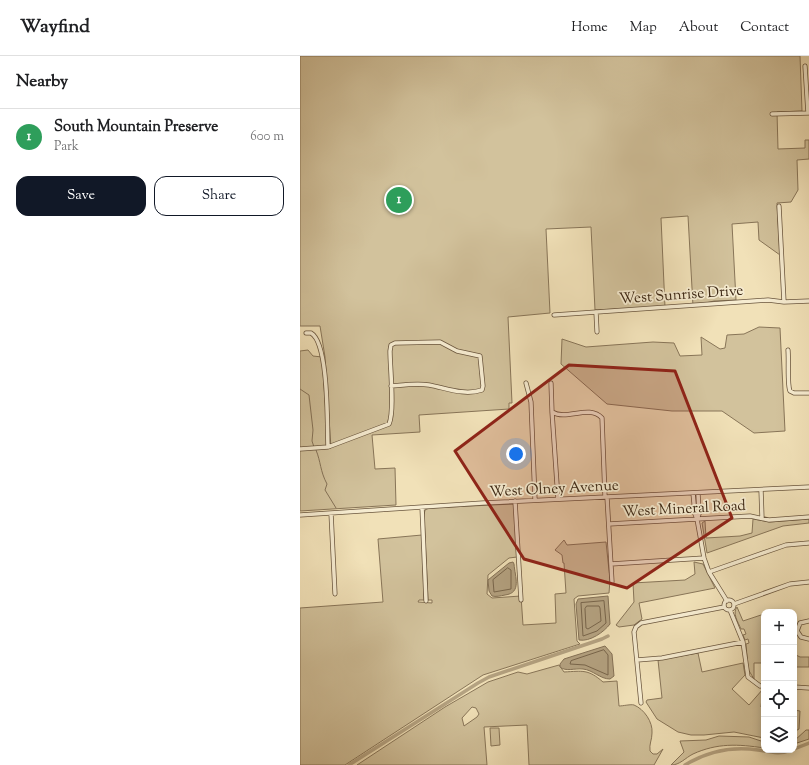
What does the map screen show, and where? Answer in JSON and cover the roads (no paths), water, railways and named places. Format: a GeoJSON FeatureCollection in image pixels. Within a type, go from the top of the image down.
{"type":"FeatureCollection","features":[{"type":"Feature","properties":{"kind":"street"},"geometry":{"type":"LineString","coordinates":[[772,114],[809,113],[805,66]]}},
{"type":"Feature","properties":{"kind":"street"},"geometry":{"type":"LineString","coordinates":[[779,206],[784,302]]}},
{"type":"Feature","properties":{"kind":"street","name":"West Sunrise Drive"},"geometry":{"type":"LineString","coordinates":[[554,315],[768,300],[784,302],[809,301]]}},
{"type":"Feature","properties":{"kind":"street"},"geometry":{"type":"LineString","coordinates":[[596,312],[597,332]]}},
{"type":"Feature","properties":{"kind":"street"},"geometry":{"type":"LineString","coordinates":[[306,333],[311,333],[318,340],[324,358],[328,447]]}},
{"type":"Feature","properties":{"kind":"street"},"geometry":{"type":"LineString","coordinates":[[300,449],[328,447],[389,424],[392,414],[391,386],[390,345],[395,343],[440,342],[457,351],[480,356],[483,386],[482,390],[477,392],[462,392],[428,385],[391,386]]}},
{"type":"Feature","properties":{"kind":"street"},"geometry":{"type":"LineString","coordinates":[[788,350],[788,386],[790,391],[794,393],[809,393]]}},
{"type":"Feature","properties":{"kind":"street"},"geometry":{"type":"LineString","coordinates":[[526,383],[531,402],[535,500]]}},
{"type":"Feature","properties":{"kind":"street"},"geometry":{"type":"LineString","coordinates":[[551,383],[558,499]]}},
{"type":"Feature","properties":{"kind":"street"},"geometry":{"type":"LineString","coordinates":[[552,412],[560,415],[590,412],[596,413],[602,418],[612,582]]}},
{"type":"Feature","properties":{"kind":"street","name":"West Olney Avenue"},"geometry":{"type":"LineString","coordinates":[[300,515],[535,500],[809,487]]}},
{"type":"Feature","properties":{"kind":"street"},"geometry":{"type":"LineString","coordinates":[[761,490],[762,518]]}},
{"type":"Feature","properties":{"kind":"street"},"geometry":{"type":"LineString","coordinates":[[693,493],[704,558],[709,572],[727,601],[732,601],[734,604]]}},
{"type":"Feature","properties":{"kind":"street"},"geometry":{"type":"LineString","coordinates":[[696,507],[698,493]]}},
{"type":"Feature","properties":{"kind":"street"},"geometry":{"type":"LineString","coordinates":[[515,502],[520,600]]}},
{"type":"Feature","properties":{"kind":"street"},"geometry":{"type":"LineString","coordinates":[[422,507],[426,601]]}},
{"type":"Feature","properties":{"kind":"street"},"geometry":{"type":"LineString","coordinates":[[331,513],[335,594]]}},
{"type":"Feature","properties":{"kind":"street","name":"West Mineral Road"},"geometry":{"type":"LineString","coordinates":[[609,524],[750,516],[762,518],[809,518]]}},
{"type":"Feature","properties":{"kind":"street"},"geometry":{"type":"LineString","coordinates":[[709,572],[786,545],[809,543]]}},
{"type":"Feature","properties":{"kind":"street"},"geometry":{"type":"LineString","coordinates":[[611,564],[704,558]]}},
{"type":"Feature","properties":{"kind":"street"},"geometry":{"type":"LineString","coordinates":[[730,610],[734,607],[734,604],[790,584],[809,582]]}},
{"type":"Feature","properties":{"kind":"street"},"geometry":{"type":"LineString","coordinates":[[724,607],[727,601]]}},
{"type":"Feature","properties":{"kind":"street"},"geometry":{"type":"LineString","coordinates":[[641,703],[634,632],[636,627],[641,623],[724,607],[730,610],[743,642],[746,669],[752,681],[761,685]]}},
{"type":"Feature","properties":{"kind":"street"},"geometry":{"type":"LineString","coordinates":[[809,621],[800,623],[797,631],[801,637],[809,639]]}},
{"type":"Feature","properties":{"kind":"street"},"geometry":{"type":"LineString","coordinates":[[636,660],[662,658],[743,642]]}},
{"type":"Feature","properties":{"kind":"street"},"geometry":{"type":"LineString","coordinates":[[797,688],[809,688]]}},
{"type":"Feature","properties":{"kind":"water"},"geometry":{"type":"Polygon","coordinates":[[[513,562],[516,588],[510,594],[492,596],[489,591],[488,580],[509,563],[513,562]]]}},
{"type":"Feature","properties":{"kind":"water"},"geometry":{"type":"Polygon","coordinates":[[[608,596],[610,624],[596,636],[579,640],[576,604],[578,599],[608,596]]]}},
{"type":"Feature","properties":{"kind":"water"},"geometry":{"type":"Polygon","coordinates":[[[605,646],[612,654],[614,676],[610,679],[603,678],[587,670],[571,670],[560,667],[560,664],[564,659],[605,646]]]}},
{"type":"Feature","properties":{"kind":"waterway"},"geometry":{"type":"LineString","coordinates":[[300,389],[309,395],[313,430],[312,441],[314,447]]}},
{"type":"Feature","properties":{"kind":"waterway"},"geometry":{"type":"LineString","coordinates":[[316,450],[327,484],[325,490],[336,508]]}},
{"type":"Feature","properties":{"kind":"waterway"},"geometry":{"type":"LineString","coordinates":[[349,765],[489,677],[608,636]]}},
{"type":"Feature","properties":{"kind":"waterway"},"geometry":{"type":"LineString","coordinates":[[797,748],[809,743]]}},
{"type":"Feature","properties":{"kind":"waterway"},"geometry":{"type":"LineString","coordinates":[[685,765],[702,756],[729,749],[761,750]]}},
{"type":"Feature","properties":{"kind":"place","name":"South Mountain Preserve"},"geometry":{"type":"Point","coordinates":[399,200]}}]}
